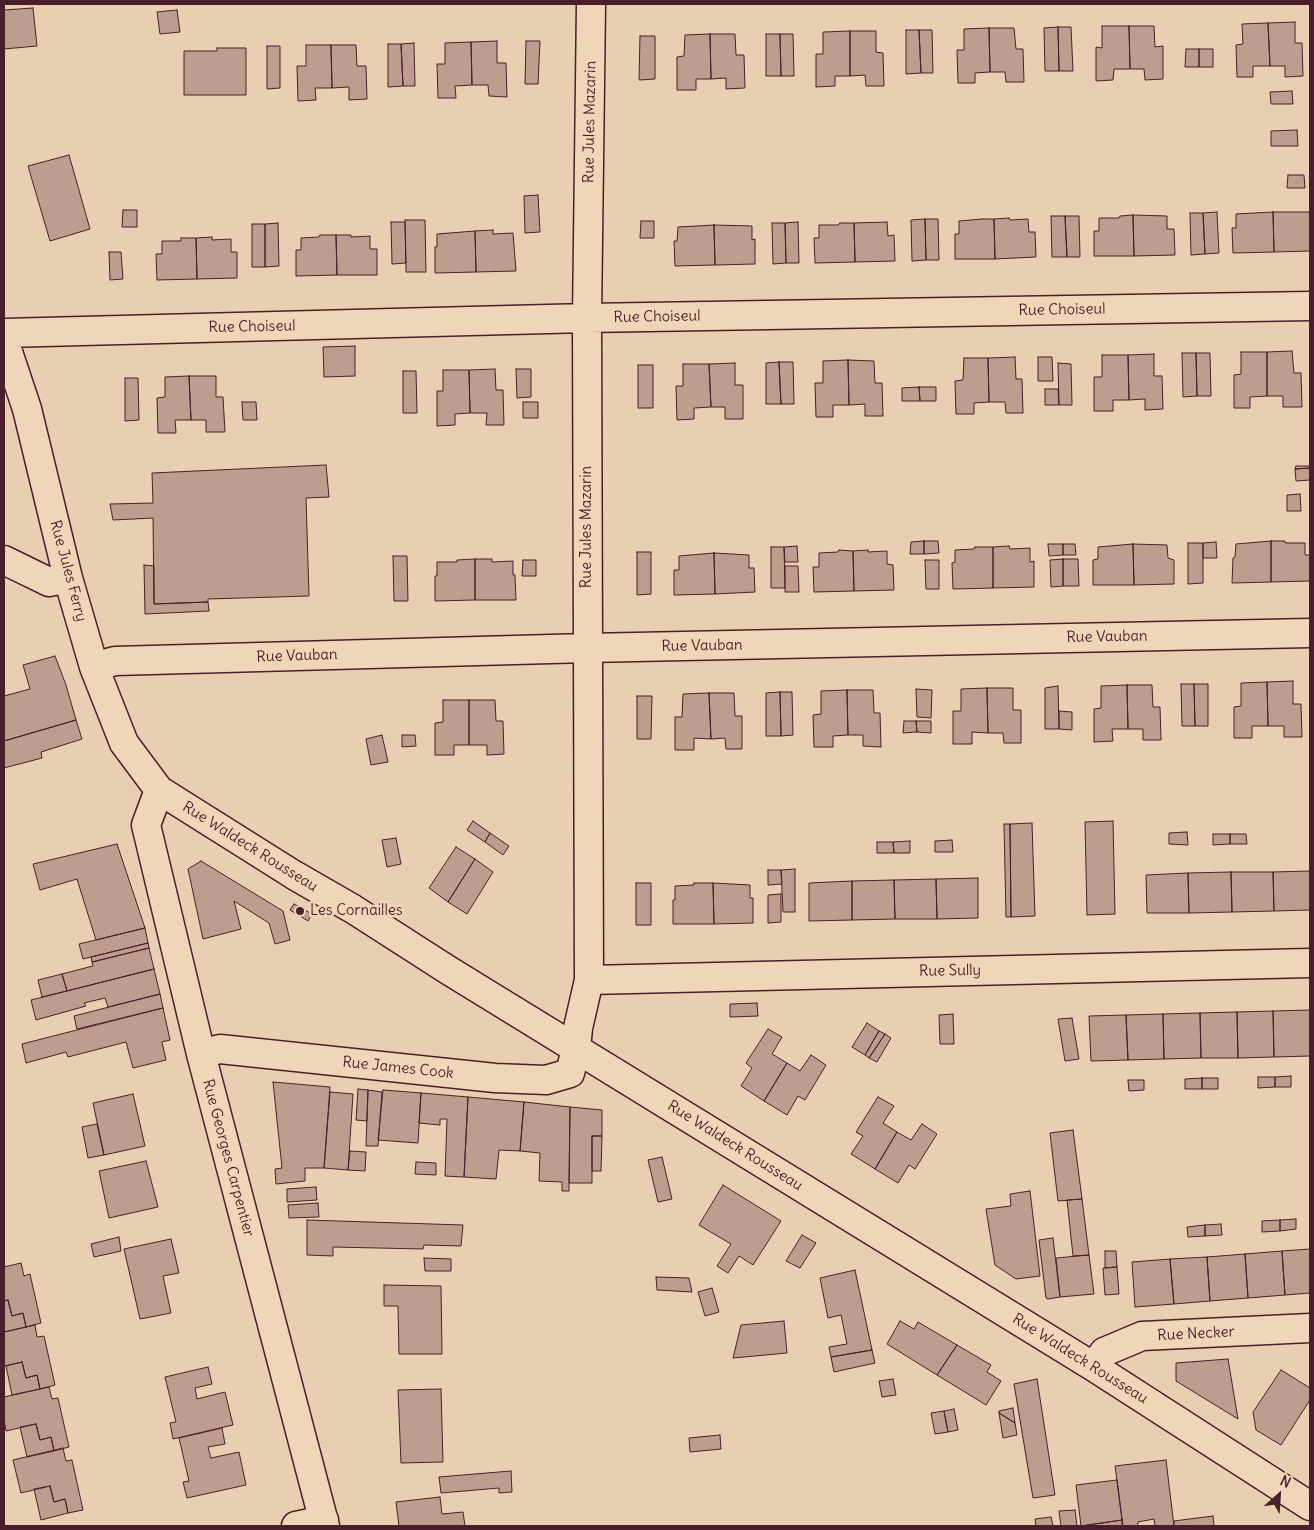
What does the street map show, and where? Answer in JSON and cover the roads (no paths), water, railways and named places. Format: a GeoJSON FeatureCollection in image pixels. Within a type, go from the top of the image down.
{"type":"FeatureCollection","features":[{"type":"Feature","properties":{"kind":"street","name":"Rue Jules Mazarin"},"geometry":{"type":"LineString","coordinates":[[576,1049],[578,1028],[589,980],[587,318],[591,4]]}},
{"type":"Feature","properties":{"kind":"street","name":"Rue Choiseul"},"geometry":{"type":"LineString","coordinates":[[4,333],[587,318],[1310,306]]}},
{"type":"Feature","properties":{"kind":"street","name":"Rue Jules Ferry"},"geometry":{"type":"LineString","coordinates":[[4,340],[26,409],[68,578],[94,667],[124,743],[158,790]]}},
{"type":"Feature","properties":{"kind":"street"},"geometry":{"type":"LineString","coordinates":[[4,560],[49,582],[68,578]]}},
{"type":"Feature","properties":{"kind":"street","name":"Rue Vauban"},"geometry":{"type":"LineString","coordinates":[[94,667],[115,661],[587,648],[1310,633]]}},
{"type":"Feature","properties":{"kind":"street","name":"Rue Waldeck Rousseau"},"geometry":{"type":"LineString","coordinates":[[158,790],[1094,1367],[1310,1506]]}},
{"type":"Feature","properties":{"kind":"street","name":"Rue Georges Carpentier"},"geometry":{"type":"LineString","coordinates":[[158,790],[146,825],[201,1054],[325,1523]]}},
{"type":"Feature","properties":{"kind":"street","name":"Rue Sully"},"geometry":{"type":"LineString","coordinates":[[589,980],[1310,963]]}},
{"type":"Feature","properties":{"kind":"street","name":"Rue James Cook"},"geometry":{"type":"LineString","coordinates":[[201,1054],[220,1049],[495,1078],[546,1080],[570,1073],[576,1049]]}},
{"type":"Feature","properties":{"kind":"street","name":"Rue Necker"},"geometry":{"type":"LineString","coordinates":[[1094,1367],[1104,1352],[1142,1336],[1310,1328]]}},
{"type":"Feature","properties":{"kind":"street"},"geometry":{"type":"LineString","coordinates":[[296,1526],[325,1523]]}},
{"type":"Feature","properties":{"kind":"place","name":"Les Cornailles"},"geometry":{"type":"Point","coordinates":[300,911]}}]}
